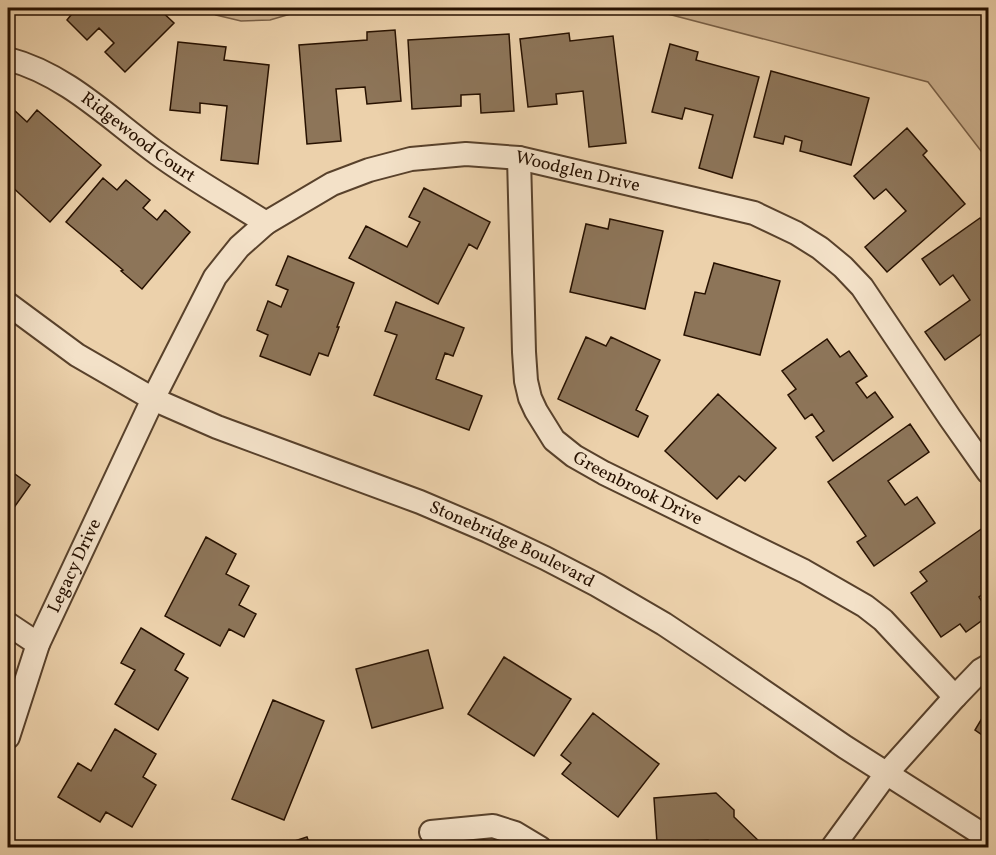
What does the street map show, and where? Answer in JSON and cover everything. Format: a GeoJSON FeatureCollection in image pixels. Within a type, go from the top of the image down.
{"type":"FeatureCollection","features":[{"type":"Feature","properties":{"kind":"street","name":"Ridgewood Court"},"geometry":{"type":"LineString","coordinates":[[8,59],[48,74],[75,90],[159,154],[266,223]]}},
{"type":"Feature","properties":{"kind":"street","name":"Woodglen Drive"},"geometry":{"type":"LineString","coordinates":[[153,399],[215,277],[239,247],[266,223],[332,184],[369,170],[411,159],[466,154],[519,158],[754,213],[796,233],[820,248],[862,287],[988,472]]}},
{"type":"Feature","properties":{"kind":"street","name":"Greenbrook Drive"},"geometry":{"type":"LineString","coordinates":[[519,158],[526,381],[536,411],[554,440],[574,456],[604,473],[804,571],[865,606],[884,620],[955,697]]}},
{"type":"Feature","properties":{"kind":"street","name":"Stonebridge Boulevard"},"geometry":{"type":"LineString","coordinates":[[8,304],[77,355],[153,399],[217,428],[420,502],[488,531],[597,585],[664,624],[845,747],[988,838]]}},
{"type":"Feature","properties":{"kind":"street","name":"Legacy Drive"},"geometry":{"type":"LineString","coordinates":[[8,737],[38,644],[153,399]]}},
{"type":"Feature","properties":{"kind":"street"},"geometry":{"type":"LineString","coordinates":[[8,624],[38,644]]}},
{"type":"Feature","properties":{"kind":"street"},"geometry":{"type":"LineString","coordinates":[[832,848],[886,774],[955,697],[981,670],[988,666]]}},
{"type":"Feature","properties":{"kind":"street"},"geometry":{"type":"LineString","coordinates":[[432,831],[493,826],[515,833],[540,848]]}},
{"type":"Feature","properties":{"kind":"shaded area"},"geometry":{"type":"Polygon","coordinates":[[[203,8],[326,8],[304,10],[270,20],[241,21],[216,15],[203,8]]]}},
{"type":"Feature","properties":{"kind":"shaded area"},"geometry":{"type":"Polygon","coordinates":[[[645,8],[988,8],[988,160],[928,82],[645,8]]]}},
{"type":"Feature","properties":{"kind":"building"},"geometry":{"type":"Polygon","coordinates":[[[64,8],[158,8],[174,23],[125,72],[105,52],[114,43],[99,28],[87,40],[67,20],[71,15],[64,8]]]}},
{"type":"Feature","properties":{"kind":"building"},"geometry":{"type":"Polygon","coordinates":[[[395,30],[401,101],[367,104],[365,87],[336,89],[341,141],[307,144],[299,45],[367,40],[367,32],[395,30]]]}},
{"type":"Feature","properties":{"kind":"building"},"geometry":{"type":"Polygon","coordinates":[[[569,33],[570,41],[613,36],[626,143],[589,147],[583,91],[556,94],[557,104],[528,107],[520,39],[569,33]]]}},
{"type":"Feature","properties":{"kind":"building"},"geometry":{"type":"Polygon","coordinates":[[[509,34],[514,111],[481,113],[480,94],[461,95],[461,106],[412,109],[408,40],[509,34]]]}},
{"type":"Feature","properties":{"kind":"building"},"geometry":{"type":"Polygon","coordinates":[[[178,42],[226,47],[224,60],[269,65],[258,164],[221,160],[227,106],[200,103],[200,113],[170,110],[178,42]]]}},
{"type":"Feature","properties":{"kind":"building"},"geometry":{"type":"Polygon","coordinates":[[[670,44],[698,52],[696,60],[759,77],[732,178],[699,168],[713,115],[685,108],[682,119],[652,112],[670,44]]]}},
{"type":"Feature","properties":{"kind":"building"},"geometry":{"type":"Polygon","coordinates":[[[771,71],[869,98],[851,165],[800,151],[802,141],[785,136],[783,144],[754,137],[771,71]]]}},
{"type":"Feature","properties":{"kind":"building"},"geometry":{"type":"Polygon","coordinates":[[[13,109],[27,122],[37,110],[101,165],[50,222],[8,183],[8,116],[13,109]]]}},
{"type":"Feature","properties":{"kind":"building"},"geometry":{"type":"Polygon","coordinates":[[[907,128],[927,151],[923,155],[965,204],[887,272],[865,247],[906,211],[886,189],[874,199],[854,176],[907,128]]]}},
{"type":"Feature","properties":{"kind":"building"},"geometry":{"type":"Polygon","coordinates":[[[103,178],[117,190],[126,180],[150,200],[143,208],[157,220],[165,210],[190,232],[142,289],[66,222],[103,178]]]}},
{"type":"Feature","properties":{"kind":"building"},"geometry":{"type":"Polygon","coordinates":[[[424,188],[490,222],[477,249],[469,244],[438,304],[349,258],[366,226],[407,247],[420,222],[409,217],[424,188]]]}},
{"type":"Feature","properties":{"kind":"building"},"geometry":{"type":"Polygon","coordinates":[[[980,218],[988,229],[988,329],[945,360],[925,332],[970,300],[953,275],[940,285],[922,259],[980,218]]]}},
{"type":"Feature","properties":{"kind":"building"},"geometry":{"type":"Polygon","coordinates":[[[610,219],[663,231],[645,309],[570,292],[586,224],[608,229],[610,219]]]}},
{"type":"Feature","properties":{"kind":"building"},"geometry":{"type":"Polygon","coordinates":[[[288,256],[354,283],[328,356],[319,353],[310,375],[260,356],[268,335],[257,330],[268,301],[281,307],[288,290],[276,285],[288,256]]]}},
{"type":"Feature","properties":{"kind":"building"},"geometry":{"type":"Polygon","coordinates":[[[714,263],[780,281],[760,355],[684,335],[695,292],[705,294],[714,263]]]}},
{"type":"Feature","properties":{"kind":"building"},"geometry":{"type":"Polygon","coordinates":[[[396,302],[464,328],[453,356],[445,353],[436,379],[482,396],[469,430],[374,395],[397,335],[385,331],[396,302]]]}},
{"type":"Feature","properties":{"kind":"building"},"geometry":{"type":"Polygon","coordinates":[[[586,337],[606,346],[611,337],[660,360],[636,410],[648,416],[638,437],[558,399],[586,337]]]}},
{"type":"Feature","properties":{"kind":"building"},"geometry":{"type":"Polygon","coordinates":[[[827,339],[840,357],[849,351],[867,376],[856,383],[867,398],[875,392],[893,417],[833,461],[816,437],[824,431],[812,414],[805,419],[788,395],[796,389],[782,371],[827,339]]]}},
{"type":"Feature","properties":{"kind":"building"},"geometry":{"type":"Polygon","coordinates":[[[718,394],[776,448],[745,481],[739,476],[717,499],[665,451],[718,394]]]}},
{"type":"Feature","properties":{"kind":"building"},"geometry":{"type":"Polygon","coordinates":[[[910,424],[929,452],[888,481],[905,505],[917,497],[935,523],[874,566],[857,542],[866,536],[828,482],[910,424]]]}},
{"type":"Feature","properties":{"kind":"building"},"geometry":{"type":"Polygon","coordinates":[[[8,469],[30,485],[8,516],[8,469]]]}},
{"type":"Feature","properties":{"kind":"building"},"geometry":{"type":"Polygon","coordinates":[[[987,525],[988,590],[979,597],[988,611],[988,616],[966,632],[960,624],[941,637],[911,593],[927,581],[920,572],[987,525]]]}},
{"type":"Feature","properties":{"kind":"building"},"geometry":{"type":"Polygon","coordinates":[[[206,537],[236,554],[226,574],[249,586],[239,605],[256,614],[244,637],[229,629],[220,646],[165,616],[206,537]]]}},
{"type":"Feature","properties":{"kind":"building"},"geometry":{"type":"Polygon","coordinates":[[[141,628],[184,654],[175,670],[188,678],[158,730],[115,704],[135,670],[121,663],[141,628]]]}},
{"type":"Feature","properties":{"kind":"building"},"geometry":{"type":"Polygon","coordinates":[[[428,650],[443,708],[372,728],[356,669],[428,650]]]}},
{"type":"Feature","properties":{"kind":"building"},"geometry":{"type":"Polygon","coordinates":[[[504,657],[571,699],[534,756],[468,714],[504,657]]]}},
{"type":"Feature","properties":{"kind":"building"},"geometry":{"type":"Polygon","coordinates":[[[273,700],[324,721],[284,820],[232,799],[273,700]]]}},
{"type":"Feature","properties":{"kind":"building"},"geometry":{"type":"Polygon","coordinates":[[[988,708],[988,739],[975,730],[988,708]]]}},
{"type":"Feature","properties":{"kind":"building"},"geometry":{"type":"Polygon","coordinates":[[[593,713],[659,764],[618,817],[562,774],[571,763],[561,755],[593,713]]]}},
{"type":"Feature","properties":{"kind":"building"},"geometry":{"type":"Polygon","coordinates":[[[115,729],[156,754],[143,777],[156,785],[132,827],[106,812],[100,822],[58,797],[78,763],[91,771],[115,729]]]}},
{"type":"Feature","properties":{"kind":"building"},"geometry":{"type":"Polygon","coordinates":[[[716,793],[734,810],[734,817],[764,848],[716,848],[708,840],[657,843],[654,798],[716,793]]]}},
{"type":"Feature","properties":{"kind":"building"},"geometry":{"type":"Polygon","coordinates":[[[307,837],[311,848],[279,848],[279,846],[307,837]]]}}]}
